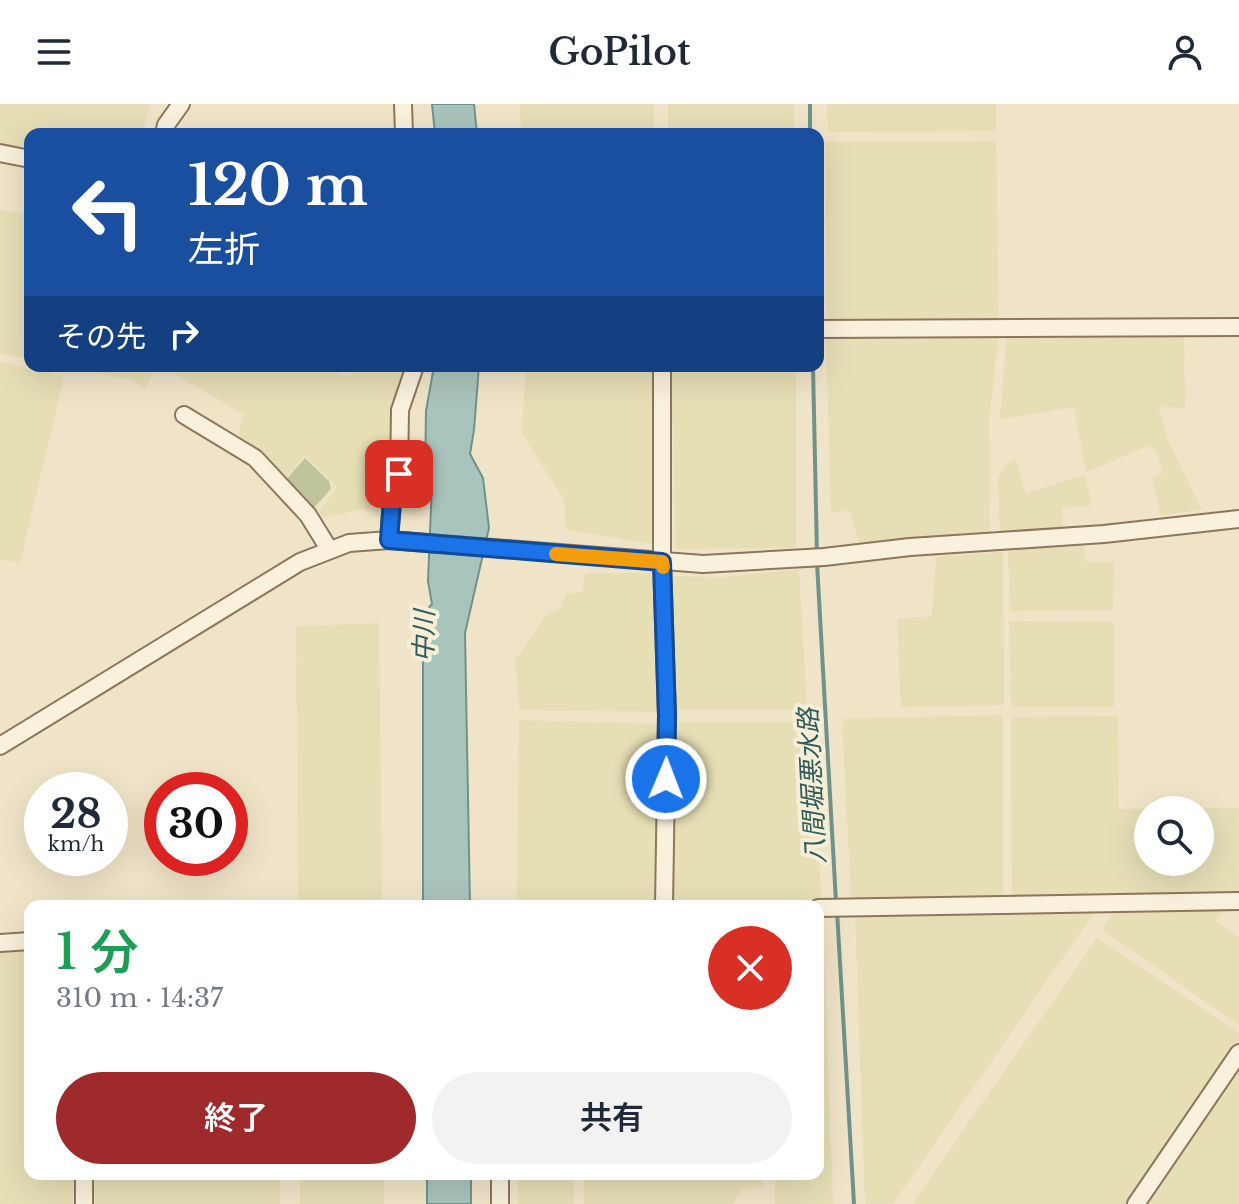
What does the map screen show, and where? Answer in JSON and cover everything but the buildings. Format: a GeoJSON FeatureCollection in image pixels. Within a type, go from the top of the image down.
{"type":"FeatureCollection","features":[{"type":"Feature","properties":{"kind":"street"},"geometry":{"type":"LineString","coordinates":[[165,128],[181,104]]}},
{"type":"Feature","properties":{"kind":"street"},"geometry":{"type":"LineString","coordinates":[[403,104],[404,128]]}},
{"type":"Feature","properties":{"kind":"street"},"geometry":{"type":"LineString","coordinates":[[0,153],[24,158]]}},
{"type":"Feature","properties":{"kind":"street"},"geometry":{"type":"LineString","coordinates":[[824,329],[1239,327]]}},
{"type":"Feature","properties":{"kind":"street"},"geometry":{"type":"LineString","coordinates":[[391,540],[392,501],[399,474],[400,410],[413,372]]}},
{"type":"Feature","properties":{"kind":"street"},"geometry":{"type":"LineString","coordinates":[[662,372],[662,562],[667,716],[664,900]]}},
{"type":"Feature","properties":{"kind":"street"},"geometry":{"type":"LineString","coordinates":[[184,415],[255,458],[308,515],[329,549]]}},
{"type":"Feature","properties":{"kind":"street"},"geometry":{"type":"LineString","coordinates":[[0,746],[300,562],[329,549],[369,540],[662,562],[733,563],[1104,534],[1239,519]]}},
{"type":"Feature","properties":{"kind":"street"},"geometry":{"type":"LineString","coordinates":[[824,908],[1239,901]]}},
{"type":"Feature","properties":{"kind":"street"},"geometry":{"type":"LineString","coordinates":[[0,943],[24,941]]}},
{"type":"Feature","properties":{"kind":"street"},"geometry":{"type":"LineString","coordinates":[[1136,1204],[1239,1053]]}},
{"type":"Feature","properties":{"kind":"street"},"geometry":{"type":"LineString","coordinates":[[84,1180],[84,1204]]}},
{"type":"Feature","properties":{"kind":"street"},"geometry":{"type":"LineString","coordinates":[[500,1180],[500,1204]]}},
{"type":"Feature","properties":{"kind":"shaded area"},"geometry":{"type":"Polygon","coordinates":[[[0,104],[150,104],[144,128],[24,128],[24,151],[0,146],[0,104]]]}},
{"type":"Feature","properties":{"kind":"shaded area"},"geometry":{"type":"Polygon","coordinates":[[[520,104],[654,104],[654,128],[521,128],[520,104]]]}},
{"type":"Feature","properties":{"kind":"shaded area"},"geometry":{"type":"Polygon","coordinates":[[[668,104],[794,104],[794,128],[668,128],[668,104]]]}},
{"type":"Feature","properties":{"kind":"shaded area"},"geometry":{"type":"Polygon","coordinates":[[[827,104],[996,104],[996,131],[828,132],[827,104]]]}},
{"type":"Feature","properties":{"kind":"shaded area"},"geometry":{"type":"Polygon","coordinates":[[[996,141],[999,323],[828,322],[825,142],[996,141]]]}},
{"type":"Feature","properties":{"kind":"shaded area"},"geometry":{"type":"Polygon","coordinates":[[[0,210],[24,213],[24,358],[0,353],[0,210]]]}},
{"type":"Feature","properties":{"kind":"shaded area"},"geometry":{"type":"Polygon","coordinates":[[[1007,331],[1184,331],[1185,408],[1158,407],[1168,440],[1202,510],[1161,515],[1152,477],[1162,473],[1157,452],[1148,446],[1086,472],[1074,407],[1000,419],[1007,331]]]}},
{"type":"Feature","properties":{"kind":"shaded area"},"geometry":{"type":"Polygon","coordinates":[[[999,333],[989,420],[990,534],[858,542],[851,511],[831,512],[826,336],[999,333]]]}},
{"type":"Feature","properties":{"kind":"shaded area"},"geometry":{"type":"Polygon","coordinates":[[[0,362],[24,367],[24,372],[64,376],[20,563],[0,559],[0,362]]]}},
{"type":"Feature","properties":{"kind":"shaded area"},"geometry":{"type":"Polygon","coordinates":[[[90,372],[154,372],[144,389],[134,380],[90,372]]]}},
{"type":"Feature","properties":{"kind":"shaded area"},"geometry":{"type":"Polygon","coordinates":[[[172,372],[334,372],[349,377],[353,372],[407,372],[391,402],[388,469],[371,508],[323,517],[319,511],[337,486],[305,456],[283,481],[263,454],[237,438],[244,415],[172,372]]]}},
{"type":"Feature","properties":{"kind":"shaded area"},"geometry":{"type":"Polygon","coordinates":[[[526,372],[654,372],[654,544],[566,530],[564,499],[522,434],[526,372]]]}},
{"type":"Feature","properties":{"kind":"shaded area"},"geometry":{"type":"Polygon","coordinates":[[[671,372],[796,372],[796,548],[676,549],[671,372]]]}},
{"type":"Feature","properties":{"kind":"shaded area"},"geometry":{"type":"Polygon","coordinates":[[[1015,459],[1026,493],[1085,475],[1092,505],[1062,508],[1063,528],[1000,535],[998,477],[1003,467],[1015,459]]]}},
{"type":"Feature","properties":{"kind":"shaded area"},"geometry":{"type":"Polygon","coordinates":[[[1083,541],[1087,562],[1114,562],[1113,610],[1010,611],[1008,549],[1083,541]]]}},
{"type":"Feature","properties":{"kind":"shaded area"},"geometry":{"type":"Polygon","coordinates":[[[1003,552],[1004,705],[901,707],[897,619],[932,616],[936,557],[1003,552]]]}},
{"type":"Feature","properties":{"kind":"shaded area"},"geometry":{"type":"Polygon","coordinates":[[[799,569],[807,710],[673,710],[673,576],[724,577],[799,569]]]}},
{"type":"Feature","properties":{"kind":"shaded area"},"geometry":{"type":"Polygon","coordinates":[[[585,573],[659,573],[659,712],[520,710],[515,660],[545,616],[561,608],[566,594],[583,592],[585,573]]]}},
{"type":"Feature","properties":{"kind":"shaded area"},"geometry":{"type":"Polygon","coordinates":[[[1009,621],[1114,622],[1114,707],[1011,707],[1009,621]]]}},
{"type":"Feature","properties":{"kind":"shaded area"},"geometry":{"type":"Polygon","coordinates":[[[379,623],[382,900],[298,900],[296,626],[379,623]]]}},
{"type":"Feature","properties":{"kind":"shaded area"},"geometry":{"type":"Polygon","coordinates":[[[1003,715],[1003,900],[851,898],[842,719],[1003,715]]]}},
{"type":"Feature","properties":{"kind":"shaded area"},"geometry":{"type":"Polygon","coordinates":[[[1118,716],[1119,809],[1134,809],[1134,876],[1214,876],[1214,808],[1239,808],[1239,896],[1012,901],[1011,717],[1118,716]]]}},
{"type":"Feature","properties":{"kind":"shaded area"},"geometry":{"type":"Polygon","coordinates":[[[519,720],[661,724],[661,900],[517,900],[519,720]]]}},
{"type":"Feature","properties":{"kind":"shaded area"},"geometry":{"type":"Polygon","coordinates":[[[672,722],[815,722],[821,900],[674,900],[672,722]]]}},
{"type":"Feature","properties":{"kind":"shaded area"},"geometry":{"type":"Polygon","coordinates":[[[1098,907],[893,1204],[865,1204],[855,915],[1098,907]]]}},
{"type":"Feature","properties":{"kind":"shaded area"},"geometry":{"type":"Polygon","coordinates":[[[1223,909],[1216,921],[1239,938],[1239,1025],[1102,930],[1114,912],[1223,909]]]}},
{"type":"Feature","properties":{"kind":"shaded area"},"geometry":{"type":"Polygon","coordinates":[[[1097,938],[1239,1033],[1239,1042],[1127,1204],[912,1204],[1097,938]]]}},
{"type":"Feature","properties":{"kind":"shaded area"},"geometry":{"type":"Polygon","coordinates":[[[824,946],[833,1204],[775,1204],[775,1180],[824,1180],[824,946]]]}},
{"type":"Feature","properties":{"kind":"shaded area"},"geometry":{"type":"Polygon","coordinates":[[[0,947],[24,947],[24,1180],[78,1180],[79,1204],[0,1204],[0,947]]]}},
{"type":"Feature","properties":{"kind":"shaded area"},"geometry":{"type":"Polygon","coordinates":[[[1239,1066],[1239,1204],[1145,1204],[1239,1066]]]}},
{"type":"Feature","properties":{"kind":"shaded area"},"geometry":{"type":"Polygon","coordinates":[[[90,1180],[280,1180],[280,1204],[90,1204],[90,1180]]]}},
{"type":"Feature","properties":{"kind":"shaded area"},"geometry":{"type":"Polygon","coordinates":[[[300,1180],[384,1180],[384,1204],[300,1204],[300,1180]]]}},
{"type":"Feature","properties":{"kind":"shaded area"},"geometry":{"type":"Polygon","coordinates":[[[518,1180],[574,1180],[574,1204],[518,1204],[518,1180]]]}},
{"type":"Feature","properties":{"kind":"shaded area"},"geometry":{"type":"Polygon","coordinates":[[[584,1180],[762,1180],[762,1187],[743,1189],[732,1204],[584,1204],[584,1180]]]}},
{"type":"Feature","properties":{"kind":"green space"},"geometry":{"type":"Polygon","coordinates":[[[305,458],[329,481],[331,489],[312,510],[284,482],[305,458]]]}},
{"type":"Feature","properties":{"kind":"water"},"geometry":{"type":"Polygon","coordinates":[[[432,104],[474,104],[476,128],[434,128],[432,104]]]}},
{"type":"Feature","properties":{"kind":"water","name":"中川"},"geometry":{"type":"Polygon","coordinates":[[[433,372],[479,372],[470,454],[483,478],[489,528],[465,633],[470,900],[423,900],[423,648],[425,612],[432,604],[428,581],[432,483],[425,476],[426,411],[433,372]]]}},
{"type":"Feature","properties":{"kind":"water"},"geometry":{"type":"Polygon","coordinates":[[[427,1180],[471,1180],[471,1204],[427,1204],[427,1180]]]}},
{"type":"Feature","properties":{"kind":"waterway","name":"八間堀悪水路"},"geometry":{"type":"LineString","coordinates":[[810,104],[810,128]]}},
{"type":"Feature","properties":{"kind":"waterway","name":"八間堀悪水路"},"geometry":{"type":"LineString","coordinates":[[813,372],[817,555]]}},
{"type":"Feature","properties":{"kind":"waterway","name":"八間堀悪水路"},"geometry":{"type":"LineString","coordinates":[[817,563],[836,902]]}},
{"type":"Feature","properties":{"kind":"waterway","name":"八間堀悪水路"},"geometry":{"type":"LineString","coordinates":[[837,911],[854,1204]]}},
{"type":"Feature","properties":{"kind":"slow traffic"},"geometry":{"type":"LineString","coordinates":[[556,554],[662,562],[663,567]]}},
{"type":"Feature","properties":{"kind":"route"},"geometry":{"type":"LineString","coordinates":[[399,474],[392,501],[389,540],[662,562],[666,779]]}}]}
